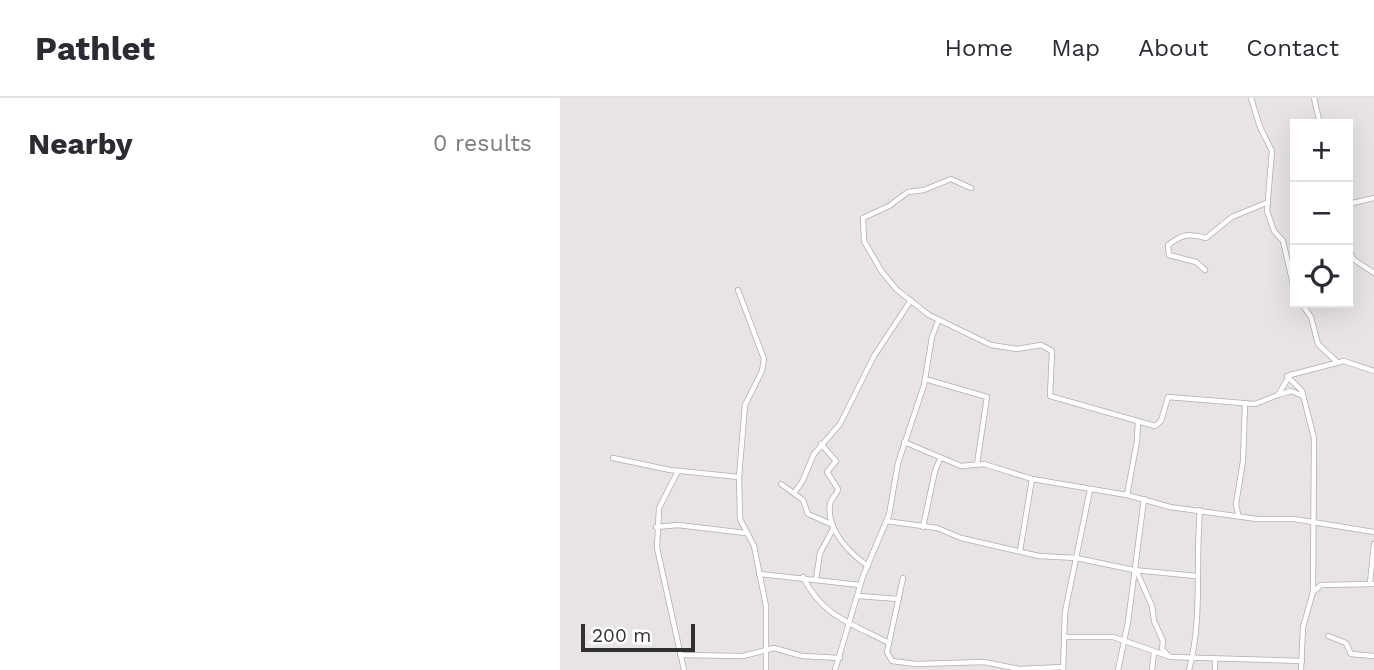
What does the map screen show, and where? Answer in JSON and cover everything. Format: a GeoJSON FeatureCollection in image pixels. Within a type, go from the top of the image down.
{"type":"FeatureCollection","features":[{"type":"Feature","properties":{"kind":"street"},"geometry":{"type":"LineString","coordinates":[[1251,98],[1260,127],[1272,151],[1266,203],[1274,231],[1283,241],[1290,266]]}},
{"type":"Feature","properties":{"kind":"street"},"geometry":{"type":"LineString","coordinates":[[1314,98],[1319,119]]}},
{"type":"Feature","properties":{"kind":"street"},"geometry":{"type":"LineString","coordinates":[[971,188],[954,179],[908,192],[889,206],[863,218],[864,241],[882,272],[897,290],[938,321],[990,345],[1013,349],[1043,346],[1054,354],[1050,396],[1138,421],[1159,424],[1164,400],[1171,396],[1199,401],[1233,400],[1245,404],[1262,403],[1291,391],[1303,396]]}},
{"type":"Feature","properties":{"kind":"street"},"geometry":{"type":"LineString","coordinates":[[1353,203],[1374,198]]}},
{"type":"Feature","properties":{"kind":"street"},"geometry":{"type":"LineString","coordinates":[[1205,270],[1196,262],[1169,255],[1168,245],[1181,234],[1195,234],[1206,238],[1232,217],[1266,203]]}},
{"type":"Feature","properties":{"kind":"street"},"geometry":{"type":"LineString","coordinates":[[1353,255],[1357,262],[1374,273]]}},
{"type":"Feature","properties":{"kind":"street"},"geometry":{"type":"LineString","coordinates":[[738,290],[765,365],[745,405],[739,477],[740,519],[754,546],[767,612],[766,670]]}},
{"type":"Feature","properties":{"kind":"street"},"geometry":{"type":"LineString","coordinates":[[794,493],[821,444],[840,424],[874,356],[911,300]]}},
{"type":"Feature","properties":{"kind":"street"},"geometry":{"type":"LineString","coordinates":[[1305,308],[1318,344],[1337,362]]}},
{"type":"Feature","properties":{"kind":"street"},"geometry":{"type":"LineString","coordinates":[[835,670],[860,585],[887,521],[938,321]]}},
{"type":"Feature","properties":{"kind":"street"},"geometry":{"type":"LineString","coordinates":[[1278,395],[1287,376],[1337,362],[1351,362],[1374,370]]}},
{"type":"Feature","properties":{"kind":"street"},"geometry":{"type":"LineString","coordinates":[[1287,376],[1299,386],[1314,438],[1313,592],[1304,620],[1301,670]]}},
{"type":"Feature","properties":{"kind":"street"},"geometry":{"type":"LineString","coordinates":[[925,379],[987,397],[977,464]]}},
{"type":"Feature","properties":{"kind":"street"},"geometry":{"type":"LineString","coordinates":[[1238,515],[1236,504],[1243,461],[1245,404]]}},
{"type":"Feature","properties":{"kind":"street"},"geometry":{"type":"LineString","coordinates":[[1127,495],[1138,421]]}},
{"type":"Feature","properties":{"kind":"street"},"geometry":{"type":"LineString","coordinates":[[905,442],[961,466],[977,464],[1032,480],[1127,495],[1170,507],[1374,532]]}},
{"type":"Feature","properties":{"kind":"street"},"geometry":{"type":"LineString","coordinates":[[821,444],[836,461],[827,472],[838,489],[830,503],[834,527],[855,556],[868,566]]}},
{"type":"Feature","properties":{"kind":"street"},"geometry":{"type":"LineString","coordinates":[[613,458],[678,471],[739,477]]}},
{"type":"Feature","properties":{"kind":"street"},"geometry":{"type":"LineString","coordinates":[[923,527],[934,471],[940,458]]}},
{"type":"Feature","properties":{"kind":"street"},"geometry":{"type":"LineString","coordinates":[[678,471],[659,508],[656,527],[657,551],[684,670]]}},
{"type":"Feature","properties":{"kind":"street"},"geometry":{"type":"LineString","coordinates":[[1020,551],[1032,480]]}},
{"type":"Feature","properties":{"kind":"street"},"geometry":{"type":"LineString","coordinates":[[781,484],[805,503],[808,514],[834,527]]}},
{"type":"Feature","properties":{"kind":"street"},"geometry":{"type":"LineString","coordinates":[[903,578],[887,654],[892,661],[916,667],[954,661],[1013,669],[1063,668],[1065,612],[1090,490]]}},
{"type":"Feature","properties":{"kind":"street"},"geometry":{"type":"LineString","coordinates":[[1118,670],[1125,639],[1144,499]]}},
{"type":"Feature","properties":{"kind":"street"},"geometry":{"type":"LineString","coordinates":[[1189,670],[1197,615],[1196,576],[1200,510]]}},
{"type":"Feature","properties":{"kind":"street"},"geometry":{"type":"LineString","coordinates":[[887,521],[923,527],[1039,556],[1076,558],[1135,570],[1196,576]]}},
{"type":"Feature","properties":{"kind":"street"},"geometry":{"type":"LineString","coordinates":[[656,527],[678,525],[746,533]]}},
{"type":"Feature","properties":{"kind":"street"},"geometry":{"type":"LineString","coordinates":[[816,579],[820,553],[834,527]]}},
{"type":"Feature","properties":{"kind":"street"},"geometry":{"type":"LineString","coordinates":[[1313,592],[1321,585],[1372,584],[1374,544]]}},
{"type":"Feature","properties":{"kind":"street"},"geometry":{"type":"LineString","coordinates":[[1135,570],[1152,606],[1154,621],[1163,640],[1162,649],[1171,657]]}},
{"type":"Feature","properties":{"kind":"street"},"geometry":{"type":"LineString","coordinates":[[759,574],[860,585]]}},
{"type":"Feature","properties":{"kind":"street"},"geometry":{"type":"LineString","coordinates":[[803,577],[824,609],[889,643]]}},
{"type":"Feature","properties":{"kind":"street"},"geometry":{"type":"LineString","coordinates":[[858,596],[899,599]]}},
{"type":"Feature","properties":{"kind":"street"},"geometry":{"type":"LineString","coordinates":[[1064,637],[1102,636],[1125,639],[1171,657],[1302,662]]}},
{"type":"Feature","properties":{"kind":"street"},"geometry":{"type":"LineString","coordinates":[[1328,636],[1346,643],[1351,654],[1374,656]]}},
{"type":"Feature","properties":{"kind":"street"},"geometry":{"type":"LineString","coordinates":[[680,654],[743,656],[766,649],[840,658]]}},
{"type":"Feature","properties":{"kind":"street"},"geometry":{"type":"LineString","coordinates":[[1152,670],[1154,652]]}},
{"type":"Feature","properties":{"kind":"street"},"geometry":{"type":"LineString","coordinates":[[1215,659],[1215,670]]}}]}
